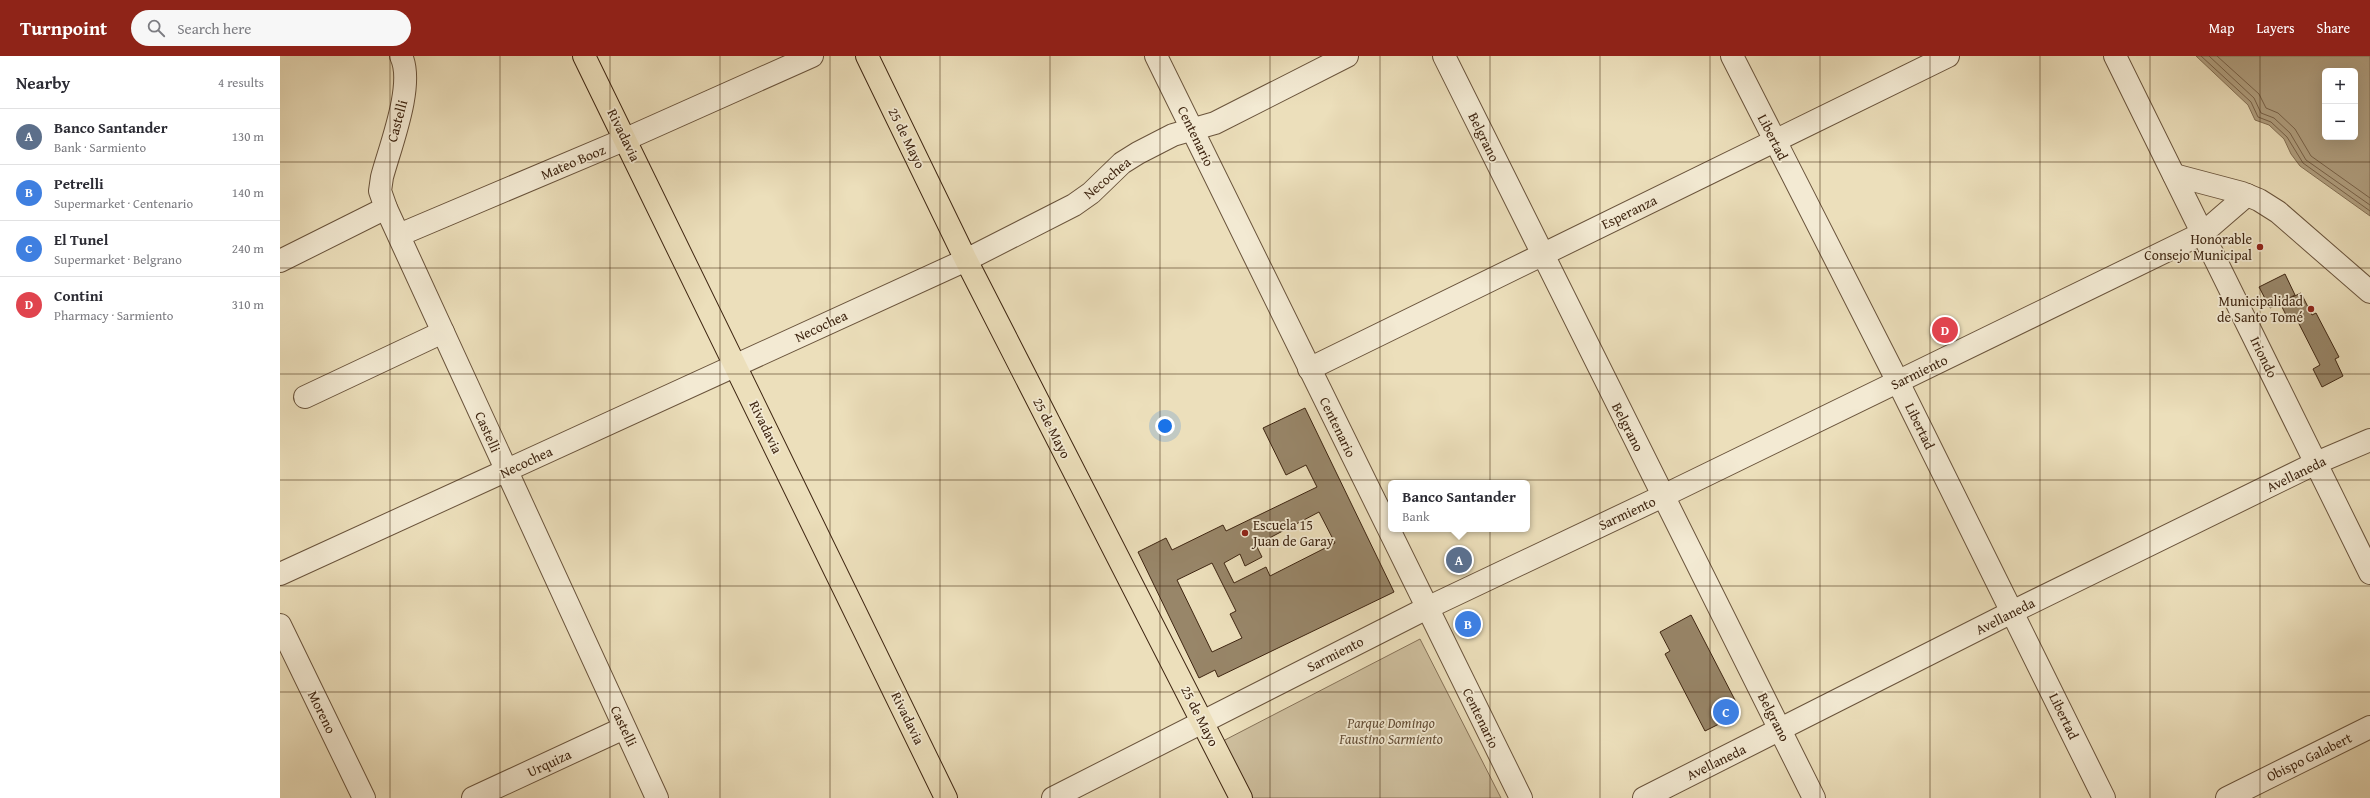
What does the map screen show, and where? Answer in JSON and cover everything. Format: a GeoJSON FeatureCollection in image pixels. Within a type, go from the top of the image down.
{"type":"FeatureCollection","features":[{"type":"Feature","properties":{"kind":"main road","name":"Rivadavia"},"geometry":{"type":"LineString","coordinates":[[584,56],[626,139],[946,798]]}},
{"type":"Feature","properties":{"kind":"main road","name":"25 de Mayo"},"geometry":{"type":"LineString","coordinates":[[867,56],[966,260],[1203,721],[1241,798]]}},
{"type":"Feature","properties":{"kind":"street","name":"Castelli"},"geometry":{"type":"LineString","coordinates":[[401,56],[406,73],[405,90],[382,177],[380,191],[386,208],[506,471],[624,728],[658,798]]}},
{"type":"Feature","properties":{"kind":"street","name":"Mateo Booz"},"geometry":{"type":"LineString","coordinates":[[399,235],[626,139],[812,56]]}},
{"type":"Feature","properties":{"kind":"street","name":"Centenario"},"geometry":{"type":"LineString","coordinates":[[1156,56],[1388,529]]}},
{"type":"Feature","properties":{"kind":"street","name":"Necochea"},"geometry":{"type":"LineString","coordinates":[[280,574],[966,260],[1074,205],[1091,194],[1122,163],[1138,153],[1173,135],[1215,123],[1347,56]]}},
{"type":"Feature","properties":{"kind":"street","name":"Belgrano"},"geometry":{"type":"LineString","coordinates":[[1444,56],[1814,798]]}},
{"type":"Feature","properties":{"kind":"street","name":"Libertad"},"geometry":{"type":"LineString","coordinates":[[1732,56],[1898,382],[2104,798]]}},
{"type":"Feature","properties":{"kind":"street","name":"Esperanza"},"geometry":{"type":"LineString","coordinates":[[1309,369],[1948,56]]}},
{"type":"Feature","properties":{"kind":"street","name":"Iriondo"},"geometry":{"type":"LineString","coordinates":[[2115,56],[2370,573]]}},
{"type":"Feature","properties":{"kind":"street"},"geometry":{"type":"LineString","coordinates":[[2174,175],[2247,195],[2278,212],[2370,292]]}},
{"type":"Feature","properties":{"kind":"street","name":"Sarmiento"},"geometry":{"type":"LineString","coordinates":[[1053,798],[1427,608],[1663,496],[2203,233],[2247,195]]}},
{"type":"Feature","properties":{"kind":"street"},"geometry":{"type":"LineString","coordinates":[[280,261],[386,208]]}},
{"type":"Feature","properties":{"kind":"street"},"geometry":{"type":"LineString","coordinates":[[305,397],[443,332]]}},
{"type":"Feature","properties":{"kind":"street","name":"Avellaneda"},"geometry":{"type":"LineString","coordinates":[[1644,798],[2012,612],[2316,464],[2370,440]]}},
{"type":"Feature","properties":{"kind":"street","name":"Centenario"},"geometry":{"type":"LineString","coordinates":[[1389,532],[1521,798]]}},
{"type":"Feature","properties":{"kind":"street","name":"Moreno"},"geometry":{"type":"LineString","coordinates":[[280,625],[364,798]]}},
{"type":"Feature","properties":{"kind":"street","name":"Urquiza"},"geometry":{"type":"LineString","coordinates":[[473,798],[624,728]]}},
{"type":"Feature","properties":{"kind":"street","name":"Obispo Galabert"},"geometry":{"type":"LineString","coordinates":[[2227,798],[2370,728]]}},
{"type":"Feature","properties":{"kind":"green space","name":"Parque Domingo Faustino Sarmiento"},"geometry":{"type":"Polygon","coordinates":[[[1420,639],[1501,798],[1250,798],[1221,742],[1420,639]]]}},
{"type":"Feature","properties":{"kind":"water"},"geometry":{"type":"Polygon","coordinates":[[[2196,56],[2370,56],[2370,216],[2300,166],[2291,154],[2284,139],[2269,125],[2255,120],[2248,105],[2196,56]]]}},
{"type":"Feature","properties":{"kind":"building"},"geometry":{"type":"Polygon","coordinates":[[[2285,274],[2295,295],[2270,308],[2259,287],[2285,274]]]}},
{"type":"Feature","properties":{"kind":"building"},"geometry":{"type":"Polygon","coordinates":[[[2301,293],[2312,315],[2316,313],[2339,357],[2335,359],[2343,376],[2322,387],[2313,369],[2320,365],[2295,316],[2288,319],[2280,303],[2301,293]]]}},
{"type":"Feature","properties":{"kind":"building"},"geometry":{"type":"Polygon","coordinates":[[[1305,408],[1394,592],[1218,677],[1215,670],[1199,678],[1138,552],[1166,538],[1172,550],[1223,525],[1226,531],[1317,487],[1306,465],[1286,475],[1263,428],[1305,408]],[[1319,512],[1256,545],[1262,557],[1245,566],[1240,554],[1224,563],[1234,583],[1266,567],[1270,576],[1335,543],[1319,512]],[[1212,563],[1177,580],[1212,652],[1242,638],[1230,614],[1236,611],[1212,563]]]}},
{"type":"Feature","properties":{"kind":"building"},"geometry":{"type":"Polygon","coordinates":[[[1691,615],[1736,702],[1733,717],[1705,731],[1665,654],[1670,651],[1660,632],[1691,615]]]}},
{"type":"Feature","properties":{"kind":"place","name":"Honorable Consejo Municipal"},"geometry":{"type":"Point","coordinates":[2260,247]}},
{"type":"Feature","properties":{"kind":"place","name":"Municipalidad de Santo Tomé"},"geometry":{"type":"Point","coordinates":[2311,309]}},
{"type":"Feature","properties":{"kind":"place","name":"Contini"},"geometry":{"type":"Point","coordinates":[1945,330]}},
{"type":"Feature","properties":{"kind":"place","name":"Escuela 15 Juan de Garay"},"geometry":{"type":"Point","coordinates":[1245,533]}},
{"type":"Feature","properties":{"kind":"place","name":"Banco Santander"},"geometry":{"type":"Point","coordinates":[1459,560]}},
{"type":"Feature","properties":{"kind":"place","name":"Petrelli"},"geometry":{"type":"Point","coordinates":[1468,624]}},
{"type":"Feature","properties":{"kind":"place","name":"El Tunel"},"geometry":{"type":"Point","coordinates":[1726,712]}}]}
